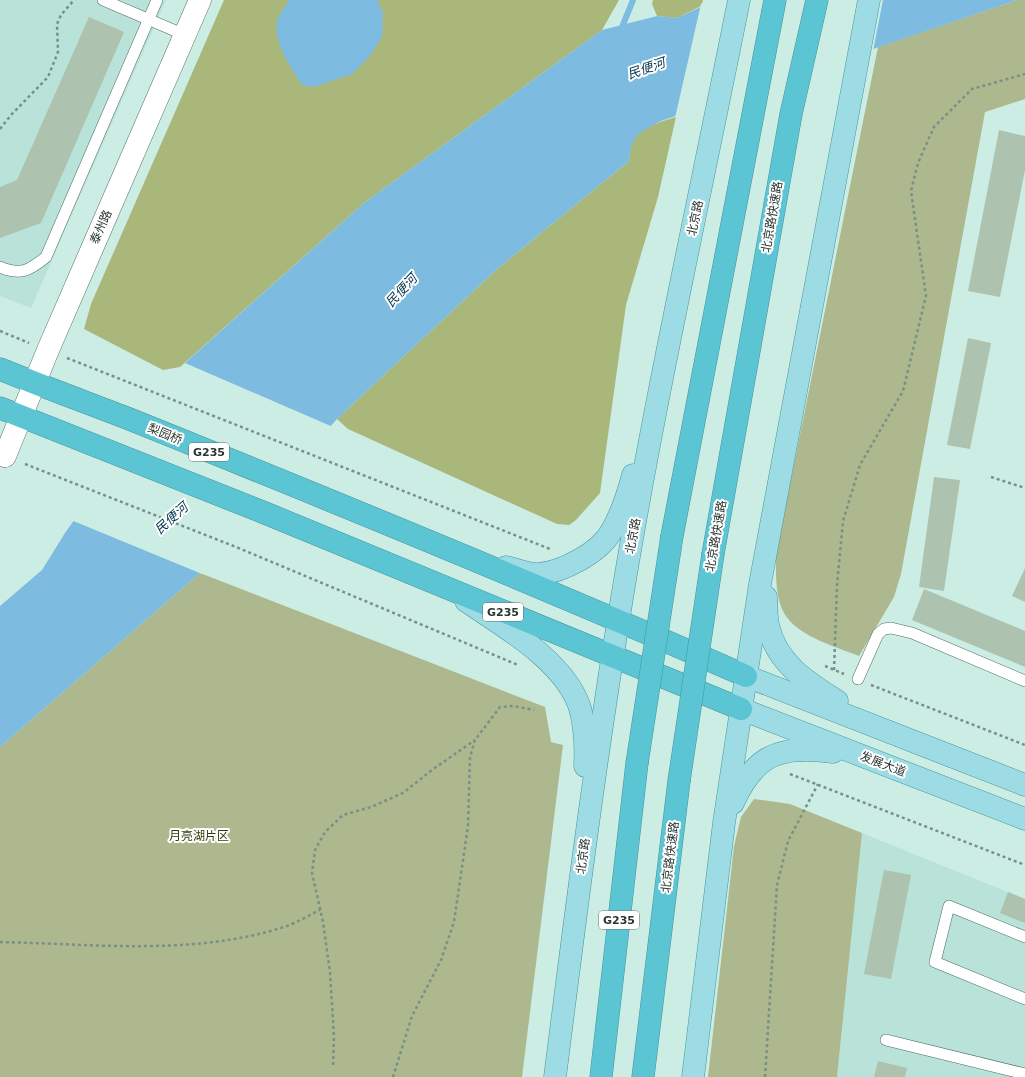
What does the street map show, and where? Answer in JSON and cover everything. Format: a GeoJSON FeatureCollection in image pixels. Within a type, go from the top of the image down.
{"type":"FeatureCollection","features":[{"type":"Feature","properties":{"kind":"highway","name":"G235"},"geometry":{"type":"LineString","coordinates":[[601,1077],[637,763],[672,536],[775,0]]}},
{"type":"Feature","properties":{"kind":"highway","name":"北京路快速路"},"geometry":{"type":"LineString","coordinates":[[643,1077],[679,781],[713,554],[791,114],[818,0]]}},
{"type":"Feature","properties":{"kind":"highway","name":"G235"},"geometry":{"type":"LineString","coordinates":[[0,369],[34,383]]}},
{"type":"Feature","properties":{"kind":"highway","name":"梨园桥"},"geometry":{"type":"LineString","coordinates":[[34,383],[130,420],[472,560]]}},
{"type":"Feature","properties":{"kind":"highway","name":"G235"},"geometry":{"type":"LineString","coordinates":[[0,408],[265,513],[741,709]]}},
{"type":"Feature","properties":{"kind":"highway","name":"G235"},"geometry":{"type":"LineString","coordinates":[[472,560],[618,620],[746,676]]}},
{"type":"Feature","properties":{"kind":"main road","name":"北京路"},"geometry":{"type":"LineString","coordinates":[[555,1077],[582,860],[618,620],[668,352],[739,0]]}},
{"type":"Feature","properties":{"kind":"main road"},"geometry":{"type":"LineString","coordinates":[[693,1077],[724,823],[746,676],[769,539],[869,0]]}},
{"type":"Feature","properties":{"kind":"main road"},"geometry":{"type":"LineString","coordinates":[[472,560],[538,574],[568,567],[600,546],[611,533],[628,494],[668,352]]}},
{"type":"Feature","properties":{"kind":"main road"},"geometry":{"type":"LineString","coordinates":[[769,539],[766,593],[768,625],[781,656],[801,678],[874,726]]}},
{"type":"Feature","properties":{"kind":"main road"},"geometry":{"type":"LineString","coordinates":[[452,591],[531,646],[554,667],[568,686],[579,707],[586,742],[582,860]]}},
{"type":"Feature","properties":{"kind":"main road"},"geometry":{"type":"LineString","coordinates":[[746,676],[1025,785]]}},
{"type":"Feature","properties":{"kind":"main road","name":"发展大道"},"geometry":{"type":"LineString","coordinates":[[741,709],[1025,819]]}},
{"type":"Feature","properties":{"kind":"main road"},"geometry":{"type":"LineString","coordinates":[[724,823],[742,783],[752,770],[772,754],[791,750],[814,750],[868,758]]}},
{"type":"Feature","properties":{"kind":"street","name":"泰州路"},"geometry":{"type":"LineString","coordinates":[[5,456],[48,350],[200,0]]}},
{"type":"Feature","properties":{"kind":"lane"},"geometry":{"type":"LineString","coordinates":[[103,0],[185,35]]}},
{"type":"Feature","properties":{"kind":"lane"},"geometry":{"type":"LineString","coordinates":[[0,267],[10,271],[24,271],[46,257],[157,0]]}},
{"type":"Feature","properties":{"kind":"lane"},"geometry":{"type":"LineString","coordinates":[[858,680],[878,634],[884,629],[892,628],[912,633],[1025,681]]}},
{"type":"Feature","properties":{"kind":"lane"},"geometry":{"type":"LineString","coordinates":[[1025,937],[949,906],[936,962],[1025,999]]}},
{"type":"Feature","properties":{"kind":"lane"},"geometry":{"type":"LineString","coordinates":[[886,1040],[1025,1074]]}},
{"type":"Feature","properties":{"kind":"path"},"geometry":{"type":"LineString","coordinates":[[0,129],[10,114],[48,77],[58,52],[57,24],[61,15],[74,0]]}},
{"type":"Feature","properties":{"kind":"path"},"geometry":{"type":"LineString","coordinates":[[834,670],[837,585],[843,521],[860,465],[903,392],[926,296],[912,192],[918,163],[934,128],[972,89],[1025,74]]}},
{"type":"Feature","properties":{"kind":"path"},"geometry":{"type":"LineString","coordinates":[[0,331],[578,560]]}},
{"type":"Feature","properties":{"kind":"path"},"geometry":{"type":"LineString","coordinates":[[5,456],[236,547],[525,668]]}},
{"type":"Feature","properties":{"kind":"path"},"geometry":{"type":"LineString","coordinates":[[991,477],[1025,488]]}},
{"type":"Feature","properties":{"kind":"path"},"geometry":{"type":"LineString","coordinates":[[333,1065],[334,1037],[330,972],[320,910],[312,873],[315,850],[325,832],[343,815],[372,807],[403,793],[432,770],[475,740],[500,707],[513,706],[534,710]]}},
{"type":"Feature","properties":{"kind":"path"},"geometry":{"type":"LineString","coordinates":[[393,1077],[412,1016],[441,960],[454,922],[468,826],[470,757],[475,740]]}},
{"type":"Feature","properties":{"kind":"path"},"geometry":{"type":"LineString","coordinates":[[762,762],[1025,865]]}},
{"type":"Feature","properties":{"kind":"path"},"geometry":{"type":"LineString","coordinates":[[765,1077],[777,885],[788,841],[818,784]]}},
{"type":"Feature","properties":{"kind":"path"},"geometry":{"type":"LineString","coordinates":[[0,942],[138,945],[209,943],[247,937],[286,926],[320,910]]}},
{"type":"Feature","properties":{"kind":"shaded area"},"geometry":{"type":"Polygon","coordinates":[[[0,0],[166,0],[31,308],[0,296],[0,0]]]}},
{"type":"Feature","properties":{"kind":"shaded area"},"geometry":{"type":"Polygon","coordinates":[[[862,833],[1025,899],[1025,1077],[837,1077],[862,833]]]}},
{"type":"Feature","properties":{"kind":"green space"},"geometry":{"type":"Polygon","coordinates":[[[224,0],[619,0],[602,30],[364,203],[180,367],[163,370],[84,329],[91,304],[224,0]]]}},
{"type":"Feature","properties":{"kind":"green space"},"geometry":{"type":"Polygon","coordinates":[[[653,0],[703,0],[701,6],[677,18],[657,16],[652,4],[653,0]]]}},
{"type":"Feature","properties":{"kind":"green space"},"geometry":{"type":"Polygon","coordinates":[[[1017,0],[1025,0],[1025,99],[985,112],[901,574],[894,597],[859,656],[827,644],[805,633],[787,618],[782,609],[778,596],[776,582],[776,554],[878,47],[1017,0]]]}},
{"type":"Feature","properties":{"kind":"green space"},"geometry":{"type":"Polygon","coordinates":[[[676,117],[658,197],[626,305],[600,493],[576,520],[569,525],[557,524],[348,429],[337,419],[497,269],[629,161],[631,145],[638,134],[650,126],[676,117]]]}},
{"type":"Feature","properties":{"kind":"green space","name":"月亮湖片区"},"geometry":{"type":"Polygon","coordinates":[[[200,573],[545,707],[551,742],[563,745],[522,1077],[0,1077],[0,747],[200,573]]]}},
{"type":"Feature","properties":{"kind":"green space"},"geometry":{"type":"Polygon","coordinates":[[[754,799],[790,804],[862,833],[837,1077],[708,1077],[734,846],[741,817],[754,799]]]}},
{"type":"Feature","properties":{"kind":"water"},"geometry":{"type":"Polygon","coordinates":[[[289,0],[377,0],[383,12],[382,37],[369,57],[352,74],[314,87],[302,85],[288,63],[278,39],[277,22],[289,0]]]}},
{"type":"Feature","properties":{"kind":"water","name":"民便河"},"geometry":{"type":"Polygon","coordinates":[[[716,0],[1017,0],[661,121],[642,132],[634,139],[629,161],[497,269],[337,419],[200,573],[0,747],[0,606],[42,570],[65,533],[185,363],[364,203],[602,30],[657,16],[677,18],[716,0]]]}},
{"type":"Feature","properties":{"kind":"pier"},"geometry":{"type":"Polygon","coordinates":[[[711,0],[883,0],[873,51],[675,118],[701,4],[711,0]]]}},
{"type":"Feature","properties":{"kind":"pier"},"geometry":{"type":"Polygon","coordinates":[[[185,363],[333,427],[202,574],[71,520],[172,378],[185,363]]]}},
{"type":"Feature","properties":{"kind":"building"},"geometry":{"type":"Polygon","coordinates":[[[89,17],[124,32],[41,223],[0,238],[0,187],[17,180],[89,17]]]}},
{"type":"Feature","properties":{"kind":"building"},"geometry":{"type":"Polygon","coordinates":[[[999,130],[1025,136],[1025,170],[1000,297],[968,291],[999,130]]]}},
{"type":"Feature","properties":{"kind":"building"},"geometry":{"type":"Polygon","coordinates":[[[968,338],[991,343],[970,449],[947,445],[968,338]]]}},
{"type":"Feature","properties":{"kind":"building"},"geometry":{"type":"Polygon","coordinates":[[[934,477],[960,480],[944,591],[919,587],[934,477]]]}},
{"type":"Feature","properties":{"kind":"building"},"geometry":{"type":"Polygon","coordinates":[[[1025,568],[1025,602],[1012,596],[1025,568]]]}},
{"type":"Feature","properties":{"kind":"building"},"geometry":{"type":"Polygon","coordinates":[[[924,589],[1025,631],[1025,667],[912,620],[924,589]]]}},
{"type":"Feature","properties":{"kind":"building"},"geometry":{"type":"Polygon","coordinates":[[[884,870],[911,875],[891,979],[864,974],[884,870]]]}},
{"type":"Feature","properties":{"kind":"building"},"geometry":{"type":"Polygon","coordinates":[[[1008,892],[1025,899],[1025,923],[1000,913],[1008,892]]]}},
{"type":"Feature","properties":{"kind":"building"},"geometry":{"type":"Polygon","coordinates":[[[878,1061],[907,1068],[905,1077],[874,1077],[878,1061]]]}},
{"type":"Feature","properties":{"kind":"waterway"},"geometry":{"type":"LineString","coordinates":[[620,32],[633,0]]}}]}
